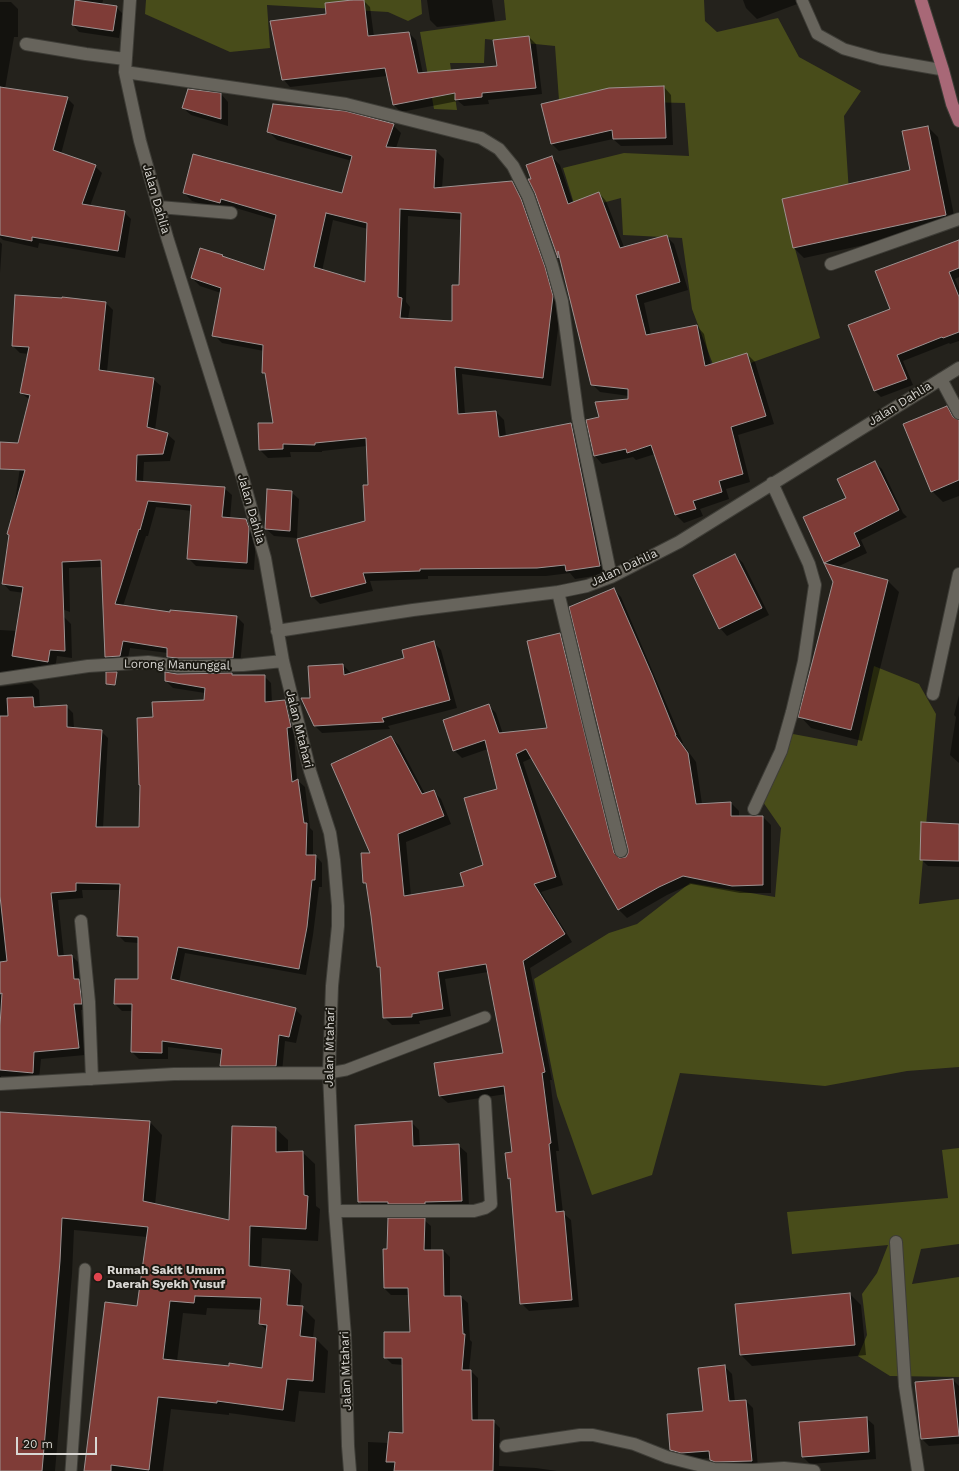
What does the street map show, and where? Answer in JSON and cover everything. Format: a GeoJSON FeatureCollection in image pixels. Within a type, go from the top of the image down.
{"type":"FeatureCollection","features":[{"type":"Feature","properties":{"kind":"main road"},"geometry":{"type":"LineString","coordinates":[[921,0],[952,104],[959,121]]}},
{"type":"Feature","properties":{"kind":"street","name":"Jalan Dahlia"},"geometry":{"type":"LineString","coordinates":[[130,0],[125,72],[140,141],[167,237],[243,480],[265,558],[277,631],[413,610],[558,592],[587,586],[611,577],[679,542],[772,482],[959,368]]}},
{"type":"Feature","properties":{"kind":"street"},"geometry":{"type":"LineString","coordinates":[[26,44],[125,59]]}},
{"type":"Feature","properties":{"kind":"street"},"geometry":{"type":"LineString","coordinates":[[125,72],[346,104],[481,138],[499,149],[513,166],[528,196],[552,265],[562,301],[578,418],[611,577]]}},
{"type":"Feature","properties":{"kind":"street"},"geometry":{"type":"LineString","coordinates":[[159,207],[231,213]]}},
{"type":"Feature","properties":{"kind":"street"},"geometry":{"type":"LineString","coordinates":[[831,264],[959,220]]}},
{"type":"Feature","properties":{"kind":"street"},"geometry":{"type":"LineString","coordinates":[[941,379],[959,413]]}},
{"type":"Feature","properties":{"kind":"street"},"geometry":{"type":"LineString","coordinates":[[754,809],[781,751],[792,712],[804,661],[815,585],[809,564],[772,482]]}},
{"type":"Feature","properties":{"kind":"street"},"geometry":{"type":"LineString","coordinates":[[933,694],[959,574]]}},
{"type":"Feature","properties":{"kind":"street"},"geometry":{"type":"LineString","coordinates":[[558,592],[621,851]]}},
{"type":"Feature","properties":{"kind":"street","name":"Jalan Mtahari"},"geometry":{"type":"LineString","coordinates":[[277,631],[282,661],[310,771],[330,833],[338,906],[338,926],[332,986],[329,1073],[335,1211],[345,1336],[350,1471]]}},
{"type":"Feature","properties":{"kind":"street","name":"Lorong Manunggal"},"geometry":{"type":"LineString","coordinates":[[0,679],[88,666],[114,664],[148,662],[177,666],[201,666],[243,665],[282,661]]}},
{"type":"Feature","properties":{"kind":"street"},"geometry":{"type":"LineString","coordinates":[[81,921],[89,1002],[92,1079]]}},
{"type":"Feature","properties":{"kind":"street"},"geometry":{"type":"LineString","coordinates":[[0,1084],[174,1074],[329,1073]]}},
{"type":"Feature","properties":{"kind":"street"},"geometry":{"type":"LineString","coordinates":[[335,1211],[474,1211],[485,1208],[491,1204],[485,1101]]}},
{"type":"Feature","properties":{"kind":"street"},"geometry":{"type":"LineString","coordinates":[[896,1242],[905,1386],[918,1471]]}},
{"type":"Feature","properties":{"kind":"street"},"geometry":{"type":"LineString","coordinates":[[506,1446],[580,1435],[593,1435],[634,1444],[667,1457],[714,1470],[784,1468],[814,1471]]}},
{"type":"Feature","properties":{"kind":"lane"},"geometry":{"type":"LineString","coordinates":[[802,0],[817,34],[844,49],[880,59],[943,70]]}},
{"type":"Feature","properties":{"kind":"lane"},"geometry":{"type":"LineString","coordinates":[[329,1073],[346,1070],[485,1017]]}},
{"type":"Feature","properties":{"kind":"lane"},"geometry":{"type":"LineString","coordinates":[[71,1471],[85,1269]]}},
{"type":"Feature","properties":{"kind":"green space"},"geometry":{"type":"Polygon","coordinates":[[[146,0],[421,0],[422,14],[408,21],[388,12],[267,5],[270,48],[230,52],[145,14],[146,0]]]}},
{"type":"Feature","properties":{"kind":"green space"},"geometry":{"type":"Polygon","coordinates":[[[504,0],[704,0],[705,21],[717,32],[778,18],[799,57],[861,91],[844,116],[850,208],[785,213],[820,338],[717,375],[692,309],[682,238],[623,235],[621,198],[576,210],[563,168],[624,153],[689,156],[685,103],[559,100],[555,46],[485,39],[484,63],[450,63],[457,110],[434,109],[420,32],[506,20],[504,0]]]}},
{"type":"Feature","properties":{"kind":"green space"},"geometry":{"type":"Polygon","coordinates":[[[874,666],[919,684],[936,714],[919,904],[959,899],[959,1067],[907,1071],[825,1086],[680,1073],[652,1175],[592,1195],[557,1096],[534,979],[609,933],[637,924],[690,883],[775,897],[781,828],[756,792],[793,734],[857,746],[874,666]]]}},
{"type":"Feature","properties":{"kind":"green space"},"geometry":{"type":"Polygon","coordinates":[[[959,1148],[959,1244],[921,1249],[912,1284],[959,1277],[959,1377],[890,1376],[858,1356],[867,1335],[862,1294],[877,1273],[888,1245],[792,1254],[787,1212],[948,1198],[942,1150],[959,1148]]]}},
{"type":"Feature","properties":{"kind":"building"},"geometry":{"type":"Polygon","coordinates":[[[75,0],[117,6],[113,31],[72,25],[75,0]]]}},
{"type":"Feature","properties":{"kind":"building"},"geometry":{"type":"Polygon","coordinates":[[[364,0],[368,36],[409,32],[418,73],[497,66],[493,40],[529,36],[536,88],[482,93],[482,97],[455,100],[455,93],[393,105],[385,68],[282,80],[270,21],[326,14],[325,3],[364,0]]]}},
{"type":"Feature","properties":{"kind":"building"},"geometry":{"type":"Polygon","coordinates":[[[664,86],[666,138],[613,139],[612,130],[551,144],[541,104],[609,88],[664,86]]]}},
{"type":"Feature","properties":{"kind":"building"},"geometry":{"type":"Polygon","coordinates":[[[0,87],[68,97],[53,150],[96,165],[82,204],[125,211],[118,251],[32,237],[32,241],[0,235],[0,87]]]}},
{"type":"Feature","properties":{"kind":"building"},"geometry":{"type":"Polygon","coordinates":[[[188,89],[221,93],[221,119],[182,108],[188,89]]]}},
{"type":"Feature","properties":{"kind":"building"},"geometry":{"type":"Polygon","coordinates":[[[273,104],[345,111],[394,124],[386,147],[436,150],[434,188],[512,181],[521,199],[545,267],[553,296],[543,378],[455,367],[458,414],[496,411],[499,437],[571,423],[600,566],[566,571],[565,565],[537,568],[420,569],[420,571],[363,573],[366,583],[311,597],[297,539],[365,521],[363,485],[368,485],[366,438],[315,443],[315,445],[283,444],[283,449],[259,450],[258,423],[273,423],[265,373],[262,373],[263,345],[212,336],[221,288],[191,278],[200,248],[264,270],[276,215],[221,199],[220,203],[183,193],[193,154],[342,193],[352,156],[267,132],[273,104]],[[400,209],[398,297],[402,298],[400,318],[452,321],[452,285],[459,285],[461,213],[400,209]],[[326,213],[314,267],[365,282],[367,223],[326,213]]]}},
{"type":"Feature","properties":{"kind":"building"},"geometry":{"type":"Polygon","coordinates":[[[928,126],[946,215],[793,248],[782,199],[910,170],[902,131],[928,126]]]}},
{"type":"Feature","properties":{"kind":"building"},"geometry":{"type":"Polygon","coordinates":[[[552,156],[568,204],[599,192],[620,248],[667,235],[680,282],[636,295],[646,335],[697,325],[705,366],[747,353],[766,416],[731,427],[743,474],[719,481],[722,492],[693,501],[696,509],[675,515],[651,445],[627,453],[626,449],[594,456],[586,420],[599,417],[595,402],[628,399],[628,389],[591,385],[558,251],[558,258],[535,193],[528,179],[531,179],[526,165],[552,156]]]}},
{"type":"Feature","properties":{"kind":"building"},"geometry":{"type":"Polygon","coordinates":[[[959,240],[959,268],[949,272],[959,297],[959,332],[943,338],[942,337],[897,355],[907,379],[874,391],[848,325],[890,309],[875,271],[959,240]]]}},
{"type":"Feature","properties":{"kind":"building"},"geometry":{"type":"Polygon","coordinates":[[[15,295],[62,297],[106,302],[99,370],[154,378],[147,427],[168,433],[163,454],[137,455],[136,481],[225,487],[222,517],[246,519],[249,528],[247,563],[187,559],[191,505],[148,501],[140,530],[139,529],[115,604],[170,612],[170,610],[237,616],[233,658],[167,657],[167,648],[123,641],[120,656],[105,657],[101,560],[62,562],[65,651],[50,650],[48,662],[12,656],[23,587],[2,584],[9,535],[7,534],[25,470],[0,469],[0,442],[18,443],[30,395],[20,393],[29,347],[12,346],[15,295]]]}},
{"type":"Feature","properties":{"kind":"building"},"geometry":{"type":"Polygon","coordinates":[[[947,406],[953,417],[959,420],[959,480],[931,492],[903,424],[947,406]]]}},
{"type":"Feature","properties":{"kind":"building"},"geometry":{"type":"Polygon","coordinates":[[[875,461],[899,510],[854,533],[860,546],[824,563],[803,517],[846,498],[837,479],[875,461]]]}},
{"type":"Feature","properties":{"kind":"building"},"geometry":{"type":"Polygon","coordinates":[[[267,489],[292,491],[290,531],[265,529],[267,489]]]}},
{"type":"Feature","properties":{"kind":"building"},"geometry":{"type":"Polygon","coordinates":[[[735,554],[762,608],[719,629],[693,575],[735,554]]]}},
{"type":"Feature","properties":{"kind":"building"},"geometry":{"type":"Polygon","coordinates":[[[824,563],[888,580],[851,730],[798,717],[833,582],[824,563]]]}},
{"type":"Feature","properties":{"kind":"building"},"geometry":{"type":"Polygon","coordinates":[[[614,588],[652,675],[675,735],[688,753],[696,804],[731,802],[731,816],[763,816],[763,885],[732,886],[683,876],[659,887],[618,910],[526,749],[516,754],[556,877],[534,884],[565,934],[523,961],[545,1072],[542,1073],[551,1143],[549,1144],[556,1212],[564,1211],[572,1300],[520,1304],[510,1178],[508,1179],[505,1153],[512,1152],[504,1086],[439,1096],[434,1063],[503,1053],[486,964],[438,972],[443,1009],[412,1014],[412,1017],[383,1018],[380,967],[377,967],[366,883],[363,883],[361,853],[370,853],[331,764],[391,736],[422,794],[434,790],[444,816],[398,834],[404,896],[464,886],[460,873],[483,865],[464,798],[497,789],[485,740],[453,751],[443,720],[489,704],[499,733],[547,728],[527,641],[560,633],[614,853],[619,858],[626,857],[628,849],[569,607],[614,588]]]}},
{"type":"Feature","properties":{"kind":"building"},"geometry":{"type":"Polygon","coordinates":[[[434,641],[450,700],[382,718],[384,722],[314,726],[301,698],[310,698],[308,666],[343,664],[344,675],[404,658],[402,650],[434,641]]]}},
{"type":"Feature","properties":{"kind":"building"},"geometry":{"type":"Polygon","coordinates":[[[106,672],[117,672],[115,685],[106,684],[106,672]]]}},
{"type":"Feature","properties":{"kind":"building"},"geometry":{"type":"Polygon","coordinates":[[[165,672],[177,674],[232,673],[232,675],[265,675],[265,702],[285,700],[291,727],[287,728],[292,782],[298,779],[304,823],[307,823],[306,855],[316,855],[315,880],[312,880],[307,927],[299,969],[178,947],[171,979],[296,1008],[289,1037],[279,1035],[276,1066],[220,1066],[222,1049],[162,1041],[162,1053],[131,1052],[132,1004],[114,1004],[115,979],[138,979],[138,937],[117,936],[120,884],[76,883],[76,891],[51,893],[58,956],[72,955],[74,979],[79,979],[82,1004],[74,1004],[79,1048],[34,1052],[33,1073],[0,1070],[2,993],[0,994],[0,962],[7,961],[0,896],[0,716],[8,716],[7,698],[33,697],[34,707],[67,705],[67,727],[102,730],[96,827],[139,827],[140,785],[137,718],[153,717],[152,702],[204,700],[205,688],[165,681],[165,672]]]}},
{"type":"Feature","properties":{"kind":"building"},"geometry":{"type":"Polygon","coordinates":[[[921,822],[959,824],[959,861],[920,860],[921,822]]]}},
{"type":"Feature","properties":{"kind":"building","name":"Rumah Sakit Umum Daerah Syekh Yusuf"},"geometry":{"type":"Polygon","coordinates":[[[0,1112],[150,1121],[143,1201],[229,1220],[232,1126],[276,1127],[276,1152],[303,1151],[304,1195],[308,1196],[306,1229],[250,1226],[249,1266],[290,1270],[287,1305],[303,1306],[300,1336],[316,1338],[313,1381],[287,1379],[283,1410],[217,1401],[217,1403],[158,1397],[149,1470],[111,1465],[111,1471],[84,1471],[105,1302],[137,1306],[148,1227],[62,1218],[60,1261],[42,1471],[0,1471],[0,1112]],[[195,1296],[194,1303],[170,1301],[163,1359],[229,1366],[229,1363],[262,1368],[267,1325],[259,1324],[261,1298],[195,1296]]]}},
{"type":"Feature","properties":{"kind":"building"},"geometry":{"type":"Polygon","coordinates":[[[412,1121],[413,1146],[459,1144],[462,1201],[425,1202],[425,1204],[358,1202],[355,1125],[412,1121]]]}},
{"type":"Feature","properties":{"kind":"building"},"geometry":{"type":"Polygon","coordinates":[[[388,1218],[425,1218],[424,1250],[443,1250],[444,1296],[461,1296],[463,1334],[465,1334],[462,1370],[471,1370],[472,1420],[494,1420],[493,1471],[394,1471],[395,1462],[386,1462],[389,1432],[403,1433],[402,1358],[384,1358],[384,1332],[410,1332],[408,1288],[384,1288],[383,1249],[387,1249],[388,1218]]]}},
{"type":"Feature","properties":{"kind":"building"},"geometry":{"type":"Polygon","coordinates":[[[850,1293],[855,1345],[740,1355],[735,1304],[850,1293]]]}},
{"type":"Feature","properties":{"kind":"building"},"geometry":{"type":"Polygon","coordinates":[[[725,1365],[729,1401],[746,1400],[752,1461],[715,1462],[710,1460],[709,1451],[681,1453],[670,1450],[667,1414],[703,1411],[698,1368],[725,1365]]]}},
{"type":"Feature","properties":{"kind":"building"},"geometry":{"type":"Polygon","coordinates":[[[953,1379],[959,1436],[921,1439],[915,1382],[953,1379]]]}},
{"type":"Feature","properties":{"kind":"building"},"geometry":{"type":"Polygon","coordinates":[[[867,1417],[869,1452],[802,1457],[799,1422],[867,1417]]]}},
{"type":"Feature","properties":{"kind":"place","name":"Rumah Sakit Umum Daerah Syekh Yusuf"},"geometry":{"type":"Point","coordinates":[98,1277]}}]}
